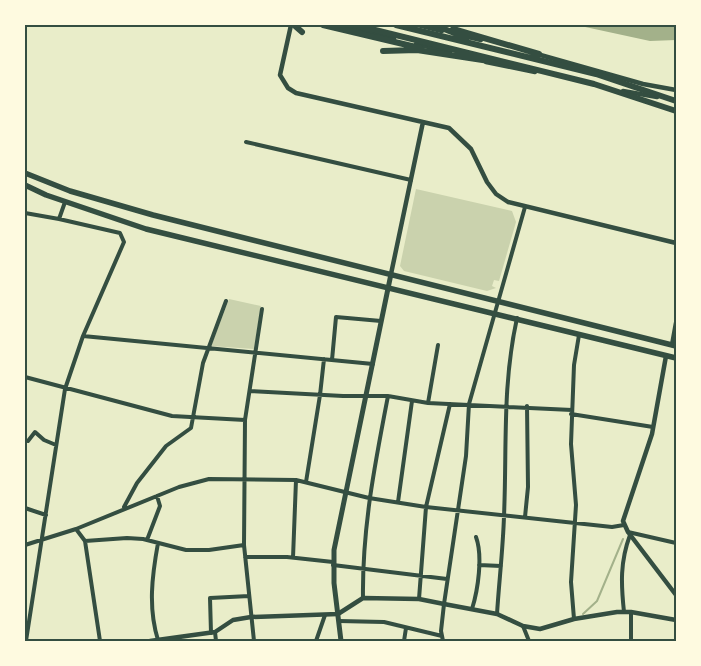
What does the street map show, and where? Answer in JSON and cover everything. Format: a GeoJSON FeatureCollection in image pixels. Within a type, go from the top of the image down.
{"type":"FeatureCollection","features":[{"type":"Feature","properties":{"kind":"highway"},"geometry":{"type":"LineString","coordinates":[[293,25],[302,32]]}},
{"type":"Feature","properties":{"kind":"highway"},"geometry":{"type":"LineString","coordinates":[[322,25],[472,59]]}},
{"type":"Feature","properties":{"kind":"highway"},"geometry":{"type":"LineString","coordinates":[[355,25],[535,68],[612,89],[676,111]]}},
{"type":"Feature","properties":{"kind":"highway"},"geometry":{"type":"LineString","coordinates":[[396,25],[566,66]]}},
{"type":"Feature","properties":{"kind":"highway"},"geometry":{"type":"LineString","coordinates":[[436,25],[484,44],[624,83],[676,101]]}},
{"type":"Feature","properties":{"kind":"highway"},"geometry":{"type":"LineString","coordinates":[[436,25],[539,54]]}},
{"type":"Feature","properties":{"kind":"highway"},"geometry":{"type":"LineString","coordinates":[[382,51],[428,51],[535,68]]}},
{"type":"Feature","properties":{"kind":"main road"},"geometry":{"type":"LineString","coordinates":[[25,173],[70,191],[112,204],[674,345]]}},
{"type":"Feature","properties":{"kind":"main road"},"geometry":{"type":"LineString","coordinates":[[25,185],[65,202],[146,229],[388,286],[676,358]]}},
{"type":"Feature","properties":{"kind":"main road"},"geometry":{"type":"LineString","coordinates":[[341,641],[333,564],[345,493],[391,274]]}},
{"type":"Feature","properties":{"kind":"street"},"geometry":{"type":"LineString","coordinates":[[293,25],[280,75],[288,88],[296,93],[449,128],[461,137],[471,149],[487,182],[496,194],[508,202],[676,243]]}},
{"type":"Feature","properties":{"kind":"street"},"geometry":{"type":"LineString","coordinates":[[337,25],[472,59],[676,101]]}},
{"type":"Feature","properties":{"kind":"street"},"geometry":{"type":"LineString","coordinates":[[418,25],[539,54],[643,84],[676,90]]}},
{"type":"Feature","properties":{"kind":"street"},"geometry":{"type":"LineString","coordinates":[[391,274],[423,122]]}},
{"type":"Feature","properties":{"kind":"street"},"geometry":{"type":"LineString","coordinates":[[246,142],[410,180]]}},
{"type":"Feature","properties":{"kind":"street"},"geometry":{"type":"LineString","coordinates":[[58,219],[65,202]]}},
{"type":"Feature","properties":{"kind":"street"},"geometry":{"type":"LineString","coordinates":[[339,621],[384,622],[443,639],[447,578],[466,456],[468,404],[526,207]]}},
{"type":"Feature","properties":{"kind":"street"},"geometry":{"type":"LineString","coordinates":[[25,213],[120,233],[124,242],[83,336],[65,389],[26,641]]}},
{"type":"Feature","properties":{"kind":"street"},"geometry":{"type":"LineString","coordinates":[[124,507],[137,483],[166,446],[190,428],[194,416],[198,379],[226,301]]}},
{"type":"Feature","properties":{"kind":"street"},"geometry":{"type":"LineString","coordinates":[[254,641],[244,545],[245,420],[262,309]]}},
{"type":"Feature","properties":{"kind":"street"},"geometry":{"type":"LineString","coordinates":[[332,360],[336,318],[381,321]]}},
{"type":"Feature","properties":{"kind":"street"},"geometry":{"type":"LineString","coordinates":[[497,614],[504,514],[505,406],[508,367],[517,318]]}},
{"type":"Feature","properties":{"kind":"street"},"geometry":{"type":"LineString","coordinates":[[674,345],[676,323]]}},
{"type":"Feature","properties":{"kind":"street"},"geometry":{"type":"LineString","coordinates":[[574,619],[571,582],[576,505],[571,444],[574,365],[579,335]]}},
{"type":"Feature","properties":{"kind":"street"},"geometry":{"type":"LineString","coordinates":[[83,336],[255,351],[373,364]]}},
{"type":"Feature","properties":{"kind":"street"},"geometry":{"type":"LineString","coordinates":[[428,403],[438,345]]}},
{"type":"Feature","properties":{"kind":"street"},"geometry":{"type":"LineString","coordinates":[[666,356],[653,427],[639,476],[623,516],[624,525],[629,534],[676,595]]}},
{"type":"Feature","properties":{"kind":"street"},"geometry":{"type":"LineString","coordinates":[[306,482],[324,359]]}},
{"type":"Feature","properties":{"kind":"street"},"geometry":{"type":"LineString","coordinates":[[25,377],[172,416],[245,420]]}},
{"type":"Feature","properties":{"kind":"street"},"geometry":{"type":"LineString","coordinates":[[250,391],[388,396],[428,403],[527,406],[653,427]]}},
{"type":"Feature","properties":{"kind":"street"},"geometry":{"type":"LineString","coordinates":[[363,598],[362,567],[369,498],[388,396]]}},
{"type":"Feature","properties":{"kind":"street"},"geometry":{"type":"LineString","coordinates":[[398,502],[412,401]]}},
{"type":"Feature","properties":{"kind":"street"},"geometry":{"type":"LineString","coordinates":[[418,599],[426,507],[450,404]]}},
{"type":"Feature","properties":{"kind":"street"},"geometry":{"type":"LineString","coordinates":[[525,517],[528,487],[527,406]]}},
{"type":"Feature","properties":{"kind":"street"},"geometry":{"type":"LineString","coordinates":[[28,441],[35,432],[44,440],[56,445]]}},
{"type":"Feature","properties":{"kind":"street"},"geometry":{"type":"LineString","coordinates":[[25,545],[76,529],[124,507],[179,487],[209,479],[296,480],[369,498],[426,507],[619,528],[624,525]]}},
{"type":"Feature","properties":{"kind":"street"},"geometry":{"type":"LineString","coordinates":[[293,558],[296,480]]}},
{"type":"Feature","properties":{"kind":"street"},"geometry":{"type":"LineString","coordinates":[[147,540],[160,506],[157,496]]}},
{"type":"Feature","properties":{"kind":"street"},"geometry":{"type":"LineString","coordinates":[[25,508],[46,515]]}},
{"type":"Feature","properties":{"kind":"street"},"geometry":{"type":"LineString","coordinates":[[76,529],[85,541],[100,641]]}},
{"type":"Feature","properties":{"kind":"street"},"geometry":{"type":"LineString","coordinates":[[629,534],[676,543]]}},
{"type":"Feature","properties":{"kind":"street"},"geometry":{"type":"LineString","coordinates":[[624,612],[620,577],[629,534]]}},
{"type":"Feature","properties":{"kind":"street"},"geometry":{"type":"LineString","coordinates":[[472,609],[477,592],[479,565],[476,537]]}},
{"type":"Feature","properties":{"kind":"street"},"geometry":{"type":"LineString","coordinates":[[85,541],[126,538],[147,540],[186,550],[209,550],[244,545]]}},
{"type":"Feature","properties":{"kind":"street"},"geometry":{"type":"LineString","coordinates":[[158,543],[150,604],[152,621],[160,640]]}},
{"type":"Feature","properties":{"kind":"street"},"geometry":{"type":"LineString","coordinates":[[245,557],[293,558],[447,578]]}},
{"type":"Feature","properties":{"kind":"street"},"geometry":{"type":"LineString","coordinates":[[479,565],[501,566]]}},
{"type":"Feature","properties":{"kind":"street"},"geometry":{"type":"LineString","coordinates":[[216,641],[213,632],[210,598],[249,596]]}},
{"type":"Feature","properties":{"kind":"street"},"geometry":{"type":"LineString","coordinates":[[150,641],[213,632],[233,620],[251,617],[338,614],[363,598],[418,599],[497,614],[523,626],[540,629],[574,619],[624,612],[676,620]]}},
{"type":"Feature","properties":{"kind":"street"},"geometry":{"type":"LineString","coordinates":[[631,612],[632,641]]}},
{"type":"Feature","properties":{"kind":"street"},"geometry":{"type":"LineString","coordinates":[[316,641],[325,615]]}},
{"type":"Feature","properties":{"kind":"street"},"geometry":{"type":"LineString","coordinates":[[523,626],[530,641]]}},
{"type":"Feature","properties":{"kind":"street"},"geometry":{"type":"LineString","coordinates":[[404,641],[406,628]]}},
{"type":"Feature","properties":{"kind":"shaded area"},"geometry":{"type":"Polygon","coordinates":[[[576,25],[676,25],[676,40],[650,41],[576,25]]]}},
{"type":"Feature","properties":{"kind":"shaded area"},"geometry":{"type":"Polygon","coordinates":[[[416,189],[512,211],[516,222],[499,281],[494,280],[492,286],[496,288],[487,291],[404,271],[400,266],[416,189]]]}},
{"type":"Feature","properties":{"kind":"shaded area"},"geometry":{"type":"Polygon","coordinates":[[[229,299],[261,306],[254,349],[211,346],[229,299]]]}},
{"type":"Feature","properties":{"kind":"waterway"},"geometry":{"type":"LineString","coordinates":[[583,614],[597,601],[623,539]]}}]}
